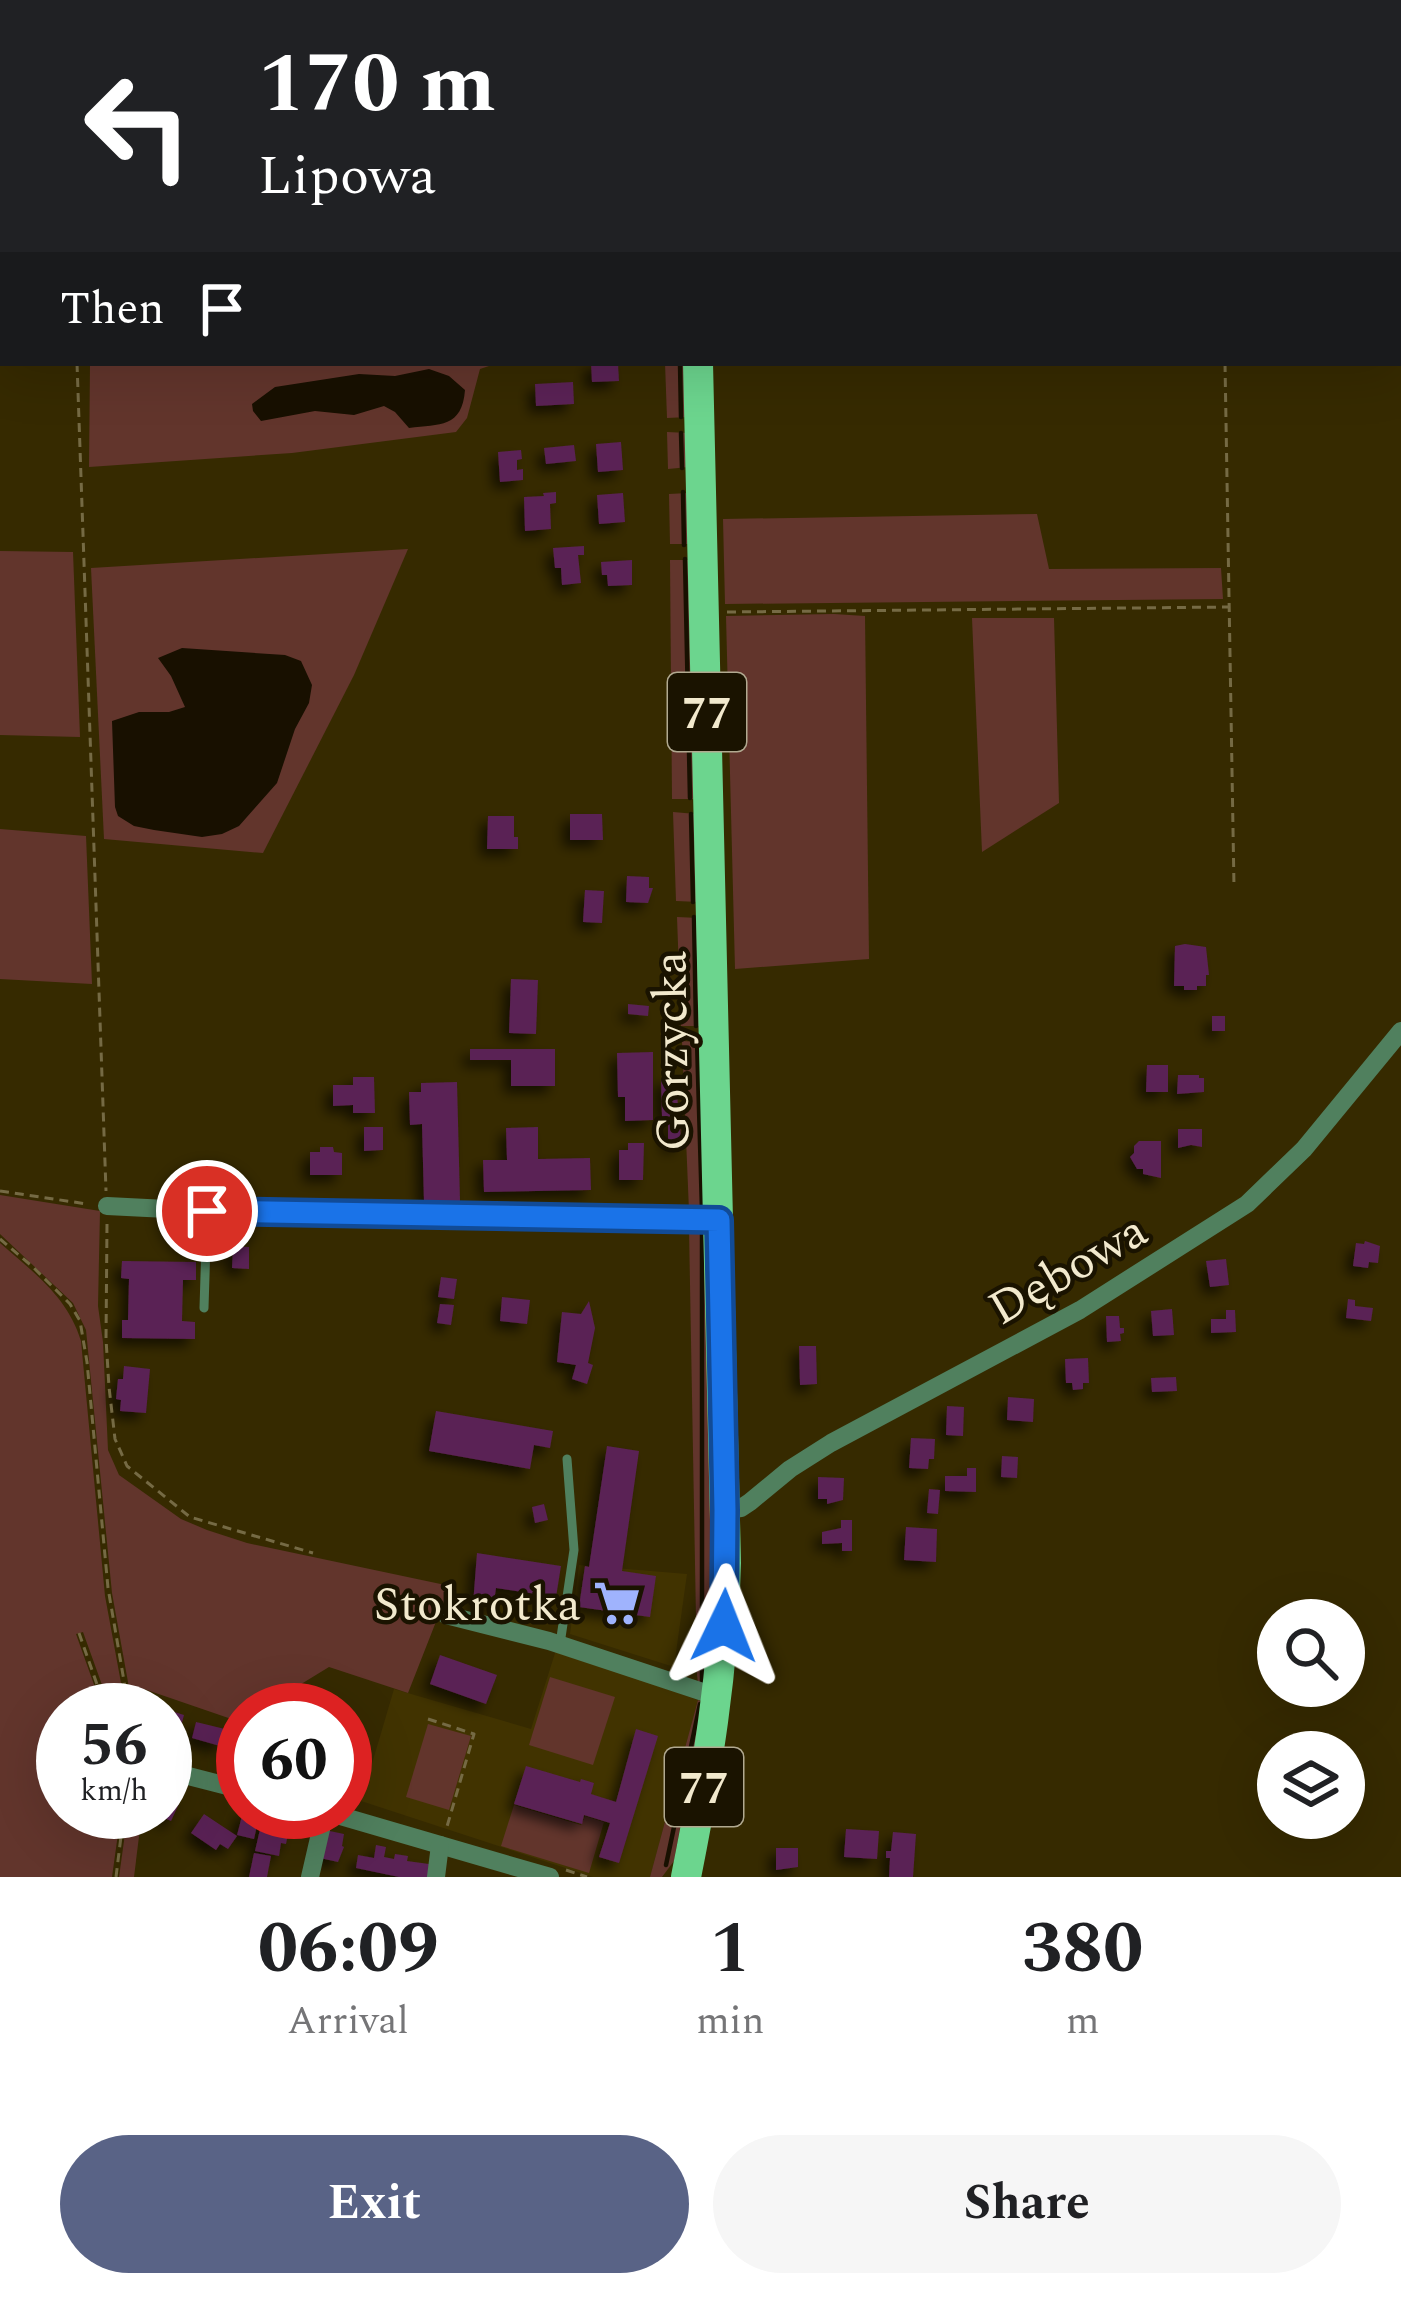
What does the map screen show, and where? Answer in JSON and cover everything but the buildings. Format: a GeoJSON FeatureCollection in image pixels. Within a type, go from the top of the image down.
{"type":"FeatureCollection","features":[{"type":"Feature","properties":{"kind":"main road","name":"Gorzycka"},"geometry":{"type":"LineString","coordinates":[[686,1877],[718,1697],[725,1592],[698,366]]}},
{"type":"Feature","properties":{"kind":"street","name":"Dębowa"},"geometry":{"type":"LineString","coordinates":[[725,1510],[741,1508],[831,1443],[1080,1310],[1247,1204],[1304,1149],[1401,1030]]}},
{"type":"Feature","properties":{"kind":"street"},"geometry":{"type":"LineString","coordinates":[[107,1206],[719,1220]]}},
{"type":"Feature","properties":{"kind":"street"},"geometry":{"type":"LineString","coordinates":[[446,1615],[560,1645],[718,1697]]}},
{"type":"Feature","properties":{"kind":"street"},"geometry":{"type":"LineString","coordinates":[[372,1823],[443,1839],[550,1877]]}},
{"type":"Feature","properties":{"kind":"street"},"geometry":{"type":"LineString","coordinates":[[310,1877],[319,1839]]}},
{"type":"Feature","properties":{"kind":"street"},"geometry":{"type":"LineString","coordinates":[[436,1877],[443,1839]]}},
{"type":"Feature","properties":{"kind":"lane"},"geometry":{"type":"LineString","coordinates":[[204,1308],[207,1211]]}},
{"type":"Feature","properties":{"kind":"lane"},"geometry":{"type":"LineString","coordinates":[[560,1645],[574,1550],[567,1459]]}},
{"type":"Feature","properties":{"kind":"path"},"geometry":{"type":"LineString","coordinates":[[77,366],[107,1206],[106,1339],[115,1439],[127,1466],[190,1517],[313,1553]]}},
{"type":"Feature","properties":{"kind":"path"},"geometry":{"type":"LineString","coordinates":[[1225,366],[1234,887]]}},
{"type":"Feature","properties":{"kind":"path"},"geometry":{"type":"LineString","coordinates":[[704,612],[1229,608]]}},
{"type":"Feature","properties":{"kind":"path"},"geometry":{"type":"LineString","coordinates":[[0,1191],[107,1206]]}},
{"type":"Feature","properties":{"kind":"path"},"geometry":{"type":"LineString","coordinates":[[0,1239],[70,1304],[80,1321],[108,1588],[124,1683]]}},
{"type":"Feature","properties":{"kind":"path"},"geometry":{"type":"LineString","coordinates":[[79,1633],[97,1683]]}},
{"type":"Feature","properties":{"kind":"path"},"geometry":{"type":"LineString","coordinates":[[428,1719],[474,1734],[443,1839]]}},
{"type":"Feature","properties":{"kind":"path"},"geometry":{"type":"LineString","coordinates":[[116,1877],[121,1839]]}},
{"type":"Feature","properties":{"kind":"shaded area"},"geometry":{"type":"Polygon","coordinates":[[[90,366],[489,366],[480,369],[467,418],[456,432],[292,453],[89,467],[90,366]]]}},
{"type":"Feature","properties":{"kind":"shaded area"},"geometry":{"type":"Polygon","coordinates":[[[665,366],[686,366],[688,417],[667,418],[665,366]]]}},
{"type":"Feature","properties":{"kind":"shaded area"},"geometry":{"type":"Polygon","coordinates":[[[429,369],[449,376],[465,390],[459,411],[448,422],[409,428],[384,406],[354,415],[315,411],[261,421],[253,411],[252,404],[275,387],[429,369]]]}},
{"type":"Feature","properties":{"kind":"shaded area"},"geometry":{"type":"Polygon","coordinates":[[[667,432],[688,433],[689,467],[668,469],[667,432]]]}},
{"type":"Feature","properties":{"kind":"shaded area"},"geometry":{"type":"Polygon","coordinates":[[[688,493],[689,544],[670,544],[669,494],[688,493]]]}},
{"type":"Feature","properties":{"kind":"shaded area"},"geometry":{"type":"Polygon","coordinates":[[[1037,514],[1049,569],[1221,568],[1223,599],[725,604],[723,519],[1037,514]]]}},
{"type":"Feature","properties":{"kind":"shaded area"},"geometry":{"type":"Polygon","coordinates":[[[408,549],[354,675],[263,853],[104,839],[91,568],[408,549]]]}},
{"type":"Feature","properties":{"kind":"shaded area"},"geometry":{"type":"Polygon","coordinates":[[[0,551],[73,552],[80,737],[0,735],[0,551]]]}},
{"type":"Feature","properties":{"kind":"shaded area"},"geometry":{"type":"Polygon","coordinates":[[[670,560],[690,560],[696,799],[672,799],[670,560]]]}},
{"type":"Feature","properties":{"kind":"shaded area"},"geometry":{"type":"Polygon","coordinates":[[[726,616],[865,616],[869,959],[735,969],[726,616]]]}},
{"type":"Feature","properties":{"kind":"shaded area"},"geometry":{"type":"Polygon","coordinates":[[[972,618],[1054,618],[1059,803],[982,852],[972,618]]]}},
{"type":"Feature","properties":{"kind":"shaded area"},"geometry":{"type":"Polygon","coordinates":[[[182,648],[285,655],[301,661],[312,685],[277,783],[239,826],[222,834],[202,837],[134,826],[118,816],[115,807],[112,721],[139,712],[185,707],[158,658],[182,648]]]}},
{"type":"Feature","properties":{"kind":"shaded area"},"geometry":{"type":"Polygon","coordinates":[[[673,812],[696,814],[699,902],[676,901],[673,812]]]}},
{"type":"Feature","properties":{"kind":"shaded area"},"geometry":{"type":"Polygon","coordinates":[[[0,829],[86,836],[92,984],[0,979],[0,829]]]}},
{"type":"Feature","properties":{"kind":"shaded area"},"geometry":{"type":"Polygon","coordinates":[[[677,917],[699,918],[701,1026],[681,1026],[677,917]]]}},
{"type":"Feature","properties":{"kind":"shaded area"},"geometry":{"type":"Polygon","coordinates":[[[682,1041],[702,1042],[707,1211],[689,1211],[682,1041]]]}},
{"type":"Feature","properties":{"kind":"shaded area"},"geometry":{"type":"Polygon","coordinates":[[[0,1195],[100,1211],[98,1306],[108,1450],[119,1475],[181,1519],[207,1530],[247,1543],[450,1586],[408,1693],[329,1667],[303,1683],[216,1683],[216,1714],[192,1705],[192,1683],[128,1683],[112,1593],[86,1330],[73,1303],[0,1234],[0,1195]]]}},
{"type":"Feature","properties":{"kind":"shaded area"},"geometry":{"type":"Polygon","coordinates":[[[689,1228],[707,1234],[711,1594],[705,1683],[698,1683],[697,1675],[689,1228]]]}},
{"type":"Feature","properties":{"kind":"shaded area"},"geometry":{"type":"Polygon","coordinates":[[[0,1243],[58,1298],[81,1341],[105,1596],[121,1683],[101,1683],[83,1632],[76,1634],[93,1683],[36,1683],[36,1839],[117,1839],[112,1877],[0,1877],[0,1243]]]}},
{"type":"Feature","properties":{"kind":"shaded area"},"geometry":{"type":"Polygon","coordinates":[[[579,1565],[687,1574],[674,1667],[570,1634],[579,1565]]]}},
{"type":"Feature","properties":{"kind":"shaded area"},"geometry":{"type":"Polygon","coordinates":[[[556,1650],[698,1700],[650,1877],[593,1877],[372,1805],[372,1764],[394,1689],[531,1729],[556,1650]]]}},
{"type":"Feature","properties":{"kind":"shaded area"},"geometry":{"type":"Polygon","coordinates":[[[550,1677],[615,1697],[593,1765],[529,1745],[550,1677]]]}},
{"type":"Feature","properties":{"kind":"shaded area"},"geometry":{"type":"Polygon","coordinates":[[[698,1700],[703,1703],[674,1861],[662,1877],[650,1877],[698,1700]]]}},
{"type":"Feature","properties":{"kind":"shaded area"},"geometry":{"type":"Polygon","coordinates":[[[428,1724],[471,1736],[449,1810],[406,1797],[428,1724]]]}},
{"type":"Feature","properties":{"kind":"shaded area"},"geometry":{"type":"Polygon","coordinates":[[[514,1805],[581,1825],[585,1816],[604,1822],[589,1873],[501,1846],[514,1805]]]}},
{"type":"Feature","properties":{"kind":"shaded area"},"geometry":{"type":"Polygon","coordinates":[[[124,1839],[139,1839],[134,1877],[119,1877],[124,1839]]]}},
{"type":"Feature","properties":{"kind":"waterway"},"geometry":{"type":"LineString","coordinates":[[680,366],[681,417]]}},
{"type":"Feature","properties":{"kind":"waterway"},"geometry":{"type":"LineString","coordinates":[[681,433],[682,468]]}},
{"type":"Feature","properties":{"kind":"waterway"},"geometry":{"type":"LineString","coordinates":[[683,492],[684,545]]}},
{"type":"Feature","properties":{"kind":"waterway"},"geometry":{"type":"LineString","coordinates":[[685,559],[690,798]]}},
{"type":"Feature","properties":{"kind":"waterway"},"geometry":{"type":"LineString","coordinates":[[691,814],[693,902]]}},
{"type":"Feature","properties":{"kind":"waterway"},"geometry":{"type":"LineString","coordinates":[[694,917],[696,1026]]}},
{"type":"Feature","properties":{"kind":"waterway"},"geometry":{"type":"LineString","coordinates":[[697,1041],[702,1210]]}},
{"type":"Feature","properties":{"kind":"waterway"},"geometry":{"type":"LineString","coordinates":[[702,1233],[702,1684]]}},
{"type":"Feature","properties":{"kind":"waterway"},"geometry":{"type":"LineString","coordinates":[[666,1865],[700,1704]]}},
{"type":"Feature","properties":{"kind":"place","name":"Stokrotka"},"geometry":{"type":"Point","coordinates":[617,1603]}},
{"type":"Feature","properties":{"kind":"route"},"geometry":{"type":"LineString","coordinates":[[207,1211],[719,1220],[724,1626]]}}]}
